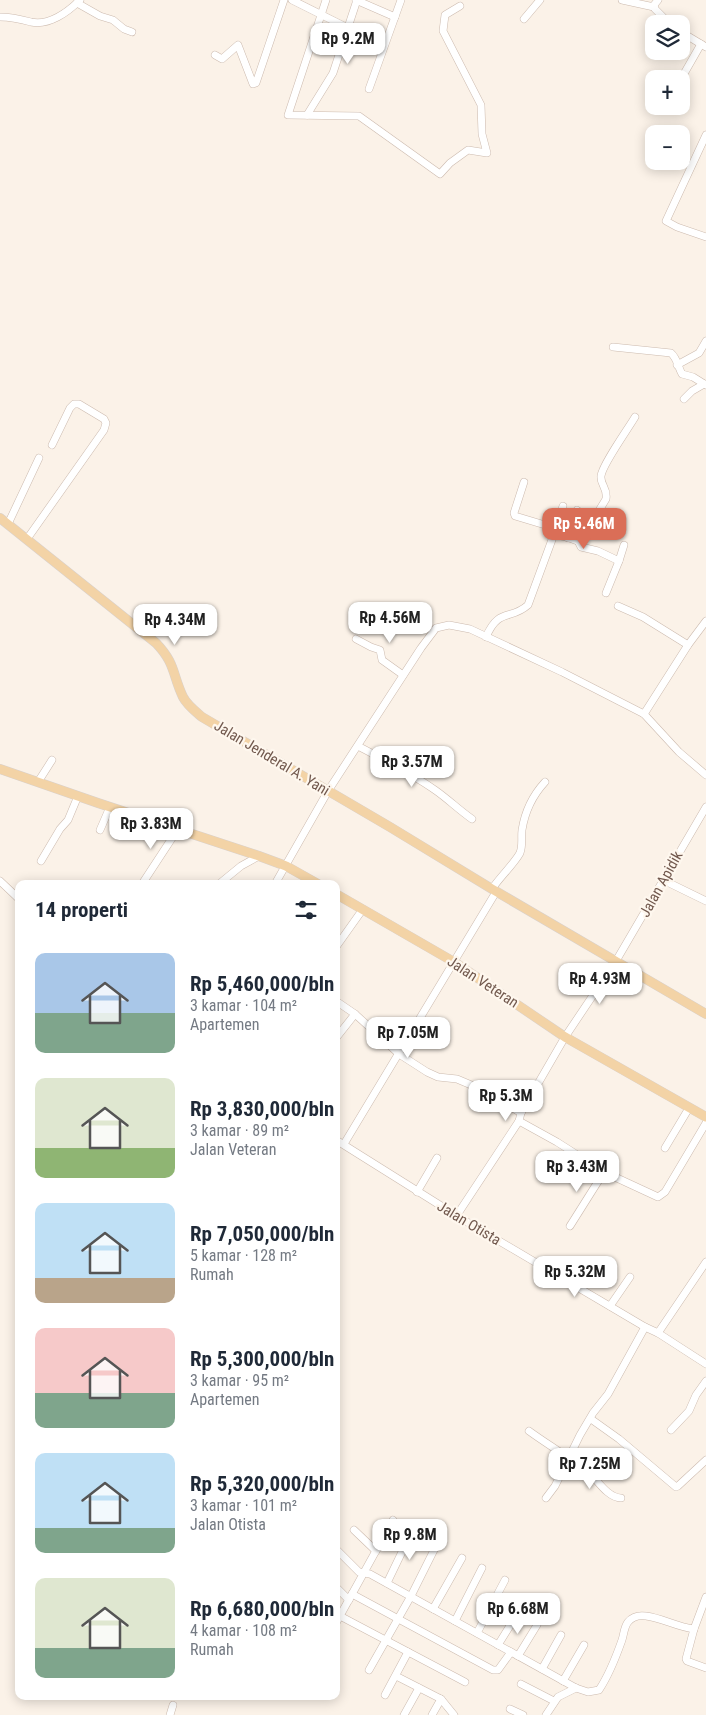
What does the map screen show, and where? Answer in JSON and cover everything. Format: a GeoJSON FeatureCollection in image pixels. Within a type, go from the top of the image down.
{"type":"FeatureCollection","features":[{"type":"Feature","properties":{"kind":"main road","name":"Jalan Jenderal A. Yani"},"geometry":{"type":"LineString","coordinates":[[0,518],[103,600],[164,652],[172,663],[183,696],[189,706],[202,716],[494,891],[706,1014]]}},
{"type":"Feature","properties":{"kind":"main road"},"geometry":{"type":"LineString","coordinates":[[0,769],[259,856],[286,866],[311,880]]}},
{"type":"Feature","properties":{"kind":"main road","name":"Jalan Veteran"},"geometry":{"type":"LineString","coordinates":[[340,896],[454,962],[565,1037],[706,1117]]}},
{"type":"Feature","properties":{"kind":"street"},"geometry":{"type":"LineString","coordinates":[[215,55],[222,59],[238,45],[253,84],[256,83],[284,0]]}},
{"type":"Feature","properties":{"kind":"street"},"geometry":{"type":"LineString","coordinates":[[292,0],[348,28],[385,43]]}},
{"type":"Feature","properties":{"kind":"street"},"geometry":{"type":"LineString","coordinates":[[326,0],[288,114],[358,116],[440,174],[450,163],[468,150],[488,153],[482,134],[480,105],[443,31],[445,15],[460,6]]}},
{"type":"Feature","properties":{"kind":"street"},"geometry":{"type":"LineString","coordinates":[[307,115],[331,78],[357,0],[395,17]]}},
{"type":"Feature","properties":{"kind":"street"},"geometry":{"type":"LineString","coordinates":[[369,89],[401,0]]}},
{"type":"Feature","properties":{"kind":"street"},"geometry":{"type":"LineString","coordinates":[[524,19],[540,0]]}},
{"type":"Feature","properties":{"kind":"street"},"geometry":{"type":"LineString","coordinates":[[622,0],[654,7]]}},
{"type":"Feature","properties":{"kind":"street"},"geometry":{"type":"LineString","coordinates":[[654,7],[658,0]]}},
{"type":"Feature","properties":{"kind":"street"},"geometry":{"type":"LineString","coordinates":[[0,17],[16,17],[31,22],[43,22],[53,20],[78,2],[100,16],[113,20],[124,29],[132,32]]}},
{"type":"Feature","properties":{"kind":"street"},"geometry":{"type":"LineString","coordinates":[[654,7],[659,15]]}},
{"type":"Feature","properties":{"kind":"street"},"geometry":{"type":"LineString","coordinates":[[687,70],[703,46],[690,38]]}},
{"type":"Feature","properties":{"kind":"street"},"geometry":{"type":"LineString","coordinates":[[706,135],[666,221],[706,237]]}},
{"type":"Feature","properties":{"kind":"street"},"geometry":{"type":"LineString","coordinates":[[677,365],[699,353],[706,341]]}},
{"type":"Feature","properties":{"kind":"street"},"geometry":{"type":"LineString","coordinates":[[613,347],[671,352],[675,356],[682,374],[693,376],[705,384],[692,391],[684,399]]}},
{"type":"Feature","properties":{"kind":"street"},"geometry":{"type":"LineString","coordinates":[[27,539],[104,430],[106,423],[104,419],[79,404],[74,404],[52,446]]}},
{"type":"Feature","properties":{"kind":"street"},"geometry":{"type":"LineString","coordinates":[[578,541],[583,537],[606,500],[607,492],[601,476],[603,469],[635,417]]}},
{"type":"Feature","properties":{"kind":"street"},"geometry":{"type":"LineString","coordinates":[[8,524],[38,458]]}},
{"type":"Feature","properties":{"kind":"street"},"geometry":{"type":"LineString","coordinates":[[524,482],[515,515],[555,528]]}},
{"type":"Feature","properties":{"kind":"street"},"geometry":{"type":"LineString","coordinates":[[486,636],[490,627],[502,616],[522,610],[528,605],[563,506]]}},
{"type":"Feature","properties":{"kind":"street"},"geometry":{"type":"LineString","coordinates":[[568,538],[577,510]]}},
{"type":"Feature","properties":{"kind":"street"},"geometry":{"type":"LineString","coordinates":[[553,537],[555,535],[578,541],[582,547],[598,551],[619,561]]}},
{"type":"Feature","properties":{"kind":"street"},"geometry":{"type":"LineString","coordinates":[[606,593],[624,545]]}},
{"type":"Feature","properties":{"kind":"street"},"geometry":{"type":"LineString","coordinates":[[618,606],[643,617],[688,645]]}},
{"type":"Feature","properties":{"kind":"street"},"geometry":{"type":"LineString","coordinates":[[644,714],[688,645],[705,624]]}},
{"type":"Feature","properties":{"kind":"street"},"geometry":{"type":"LineString","coordinates":[[277,880],[328,792],[403,675],[436,628],[449,625],[470,629],[562,672],[644,714],[679,752],[706,776]]}},
{"type":"Feature","properties":{"kind":"street"},"geometry":{"type":"LineString","coordinates":[[356,639],[380,650],[382,660],[403,675]]}},
{"type":"Feature","properties":{"kind":"street"},"geometry":{"type":"LineString","coordinates":[[358,746],[402,769],[436,791],[472,819]]}},
{"type":"Feature","properties":{"kind":"street"},"geometry":{"type":"LineString","coordinates":[[38,782],[52,760]]}},
{"type":"Feature","properties":{"kind":"street"},"geometry":{"type":"LineString","coordinates":[[344,1144],[454,962],[494,891],[520,853],[526,814],[535,794],[545,782]]}},
{"type":"Feature","properties":{"kind":"street"},"geometry":{"type":"LineString","coordinates":[[41,861],[60,829],[68,820],[78,796]]}},
{"type":"Feature","properties":{"kind":"street"},"geometry":{"type":"LineString","coordinates":[[100,830],[110,807]]}},
{"type":"Feature","properties":{"kind":"street","name":"Jalan Apidik"},"geometry":{"type":"LineString","coordinates":[[457,1215],[520,1117],[565,1037],[616,962],[706,807]]}},
{"type":"Feature","properties":{"kind":"street"},"geometry":{"type":"LineString","coordinates":[[145,880],[178,829]]}},
{"type":"Feature","properties":{"kind":"street"},"geometry":{"type":"LineString","coordinates":[[224,880],[241,866],[259,856]]}},
{"type":"Feature","properties":{"kind":"street"},"geometry":{"type":"LineString","coordinates":[[664,880],[706,900]]}},
{"type":"Feature","properties":{"kind":"street"},"geometry":{"type":"LineString","coordinates":[[0,881],[15,895]]}},
{"type":"Feature","properties":{"kind":"street"},"geometry":{"type":"LineString","coordinates":[[340,941],[363,909]]}},
{"type":"Feature","properties":{"kind":"street"},"geometry":{"type":"LineString","coordinates":[[340,1004],[355,1014],[399,1054],[438,1077],[457,1079],[484,1090],[520,1117],[604,1172],[658,1198],[666,1192],[706,1123]]}},
{"type":"Feature","properties":{"kind":"street"},"geometry":{"type":"LineString","coordinates":[[340,1033],[355,1014]]}},
{"type":"Feature","properties":{"kind":"street"},"geometry":{"type":"LineString","coordinates":[[666,1148],[689,1108]]}},
{"type":"Feature","properties":{"kind":"street","name":"Jalan Otista"},"geometry":{"type":"LineString","coordinates":[[340,1142],[417,1192],[658,1333],[706,1364]]}},
{"type":"Feature","properties":{"kind":"street"},"geometry":{"type":"LineString","coordinates":[[417,1192],[437,1158]]}},
{"type":"Feature","properties":{"kind":"street"},"geometry":{"type":"LineString","coordinates":[[570,1226],[604,1172]]}},
{"type":"Feature","properties":{"kind":"street"},"geometry":{"type":"LineString","coordinates":[[658,1333],[706,1262]]}},
{"type":"Feature","properties":{"kind":"street"},"geometry":{"type":"LineString","coordinates":[[699,1274],[706,1278]]}},
{"type":"Feature","properties":{"kind":"street"},"geometry":{"type":"LineString","coordinates":[[610,1306],[630,1276]]}},
{"type":"Feature","properties":{"kind":"street"},"geometry":{"type":"LineString","coordinates":[[546,1498],[555,1486],[591,1419],[608,1394],[645,1327]]}},
{"type":"Feature","properties":{"kind":"street"},"geometry":{"type":"LineString","coordinates":[[671,1430],[689,1411],[696,1395],[706,1381]]}},
{"type":"Feature","properties":{"kind":"street"},"geometry":{"type":"LineString","coordinates":[[591,1419],[619,1439],[676,1487],[706,1460]]}},
{"type":"Feature","properties":{"kind":"street"},"geometry":{"type":"LineString","coordinates":[[529,1431],[569,1458],[606,1490],[617,1498],[621,1498]]}},
{"type":"Feature","properties":{"kind":"street"},"geometry":{"type":"LineString","coordinates":[[340,1616],[393,1520]]}},
{"type":"Feature","properties":{"kind":"street"},"geometry":{"type":"LineString","coordinates":[[387,1583],[413,1529]]}},
{"type":"Feature","properties":{"kind":"street"},"geometry":{"type":"LineString","coordinates":[[354,1530],[376,1551]]}},
{"type":"Feature","properties":{"kind":"street"},"geometry":{"type":"LineString","coordinates":[[368,1670],[411,1596],[439,1540]]}},
{"type":"Feature","properties":{"kind":"street"},"geometry":{"type":"LineString","coordinates":[[340,1553],[359,1572],[387,1583],[563,1681],[588,1692],[599,1690],[617,1654],[625,1627],[636,1616],[645,1616],[694,1629]]}},
{"type":"Feature","properties":{"kind":"street"},"geometry":{"type":"LineString","coordinates":[[433,1608],[462,1558]]}},
{"type":"Feature","properties":{"kind":"street"},"geometry":{"type":"LineString","coordinates":[[456,1621],[482,1568]]}},
{"type":"Feature","properties":{"kind":"street"},"geometry":{"type":"LineString","coordinates":[[477,1633],[506,1580]]}},
{"type":"Feature","properties":{"kind":"street"},"geometry":{"type":"LineString","coordinates":[[340,1590],[493,1670],[498,1670],[515,1654],[537,1625]]}},
{"type":"Feature","properties":{"kind":"street"},"geometry":{"type":"LineString","coordinates":[[706,1597],[694,1629],[686,1659],[706,1668]]}},
{"type":"Feature","properties":{"kind":"street"},"geometry":{"type":"LineString","coordinates":[[498,1645],[521,1608]]}},
{"type":"Feature","properties":{"kind":"street"},"geometry":{"type":"LineString","coordinates":[[340,1620],[386,1640],[465,1682]]}},
{"type":"Feature","properties":{"kind":"street"},"geometry":{"type":"LineString","coordinates":[[542,1669],[561,1635]]}},
{"type":"Feature","properties":{"kind":"street"},"geometry":{"type":"LineString","coordinates":[[563,1681],[584,1645]]}},
{"type":"Feature","properties":{"kind":"street"},"geometry":{"type":"LineString","coordinates":[[385,1695],[408,1652]]}},
{"type":"Feature","properties":{"kind":"street"},"geometry":{"type":"LineString","coordinates":[[396,1676],[441,1699],[454,1715]]}},
{"type":"Feature","properties":{"kind":"street"},"geometry":{"type":"LineString","coordinates":[[521,1684],[554,1701]]}},
{"type":"Feature","properties":{"kind":"street"},"geometry":{"type":"LineString","coordinates":[[404,1715],[419,1688]]}},
{"type":"Feature","properties":{"kind":"street"},"geometry":{"type":"LineString","coordinates":[[546,1715],[558,1697],[576,1688]]}},
{"type":"Feature","properties":{"kind":"street"},"geometry":{"type":"LineString","coordinates":[[432,1715],[441,1699]]}},
{"type":"Feature","properties":{"kind":"street"},"geometry":{"type":"LineString","coordinates":[[170,1715],[173,1705]]}},
{"type":"Feature","properties":{"kind":"street"},"geometry":{"type":"LineString","coordinates":[[510,1709],[523,1715]]}}]}
